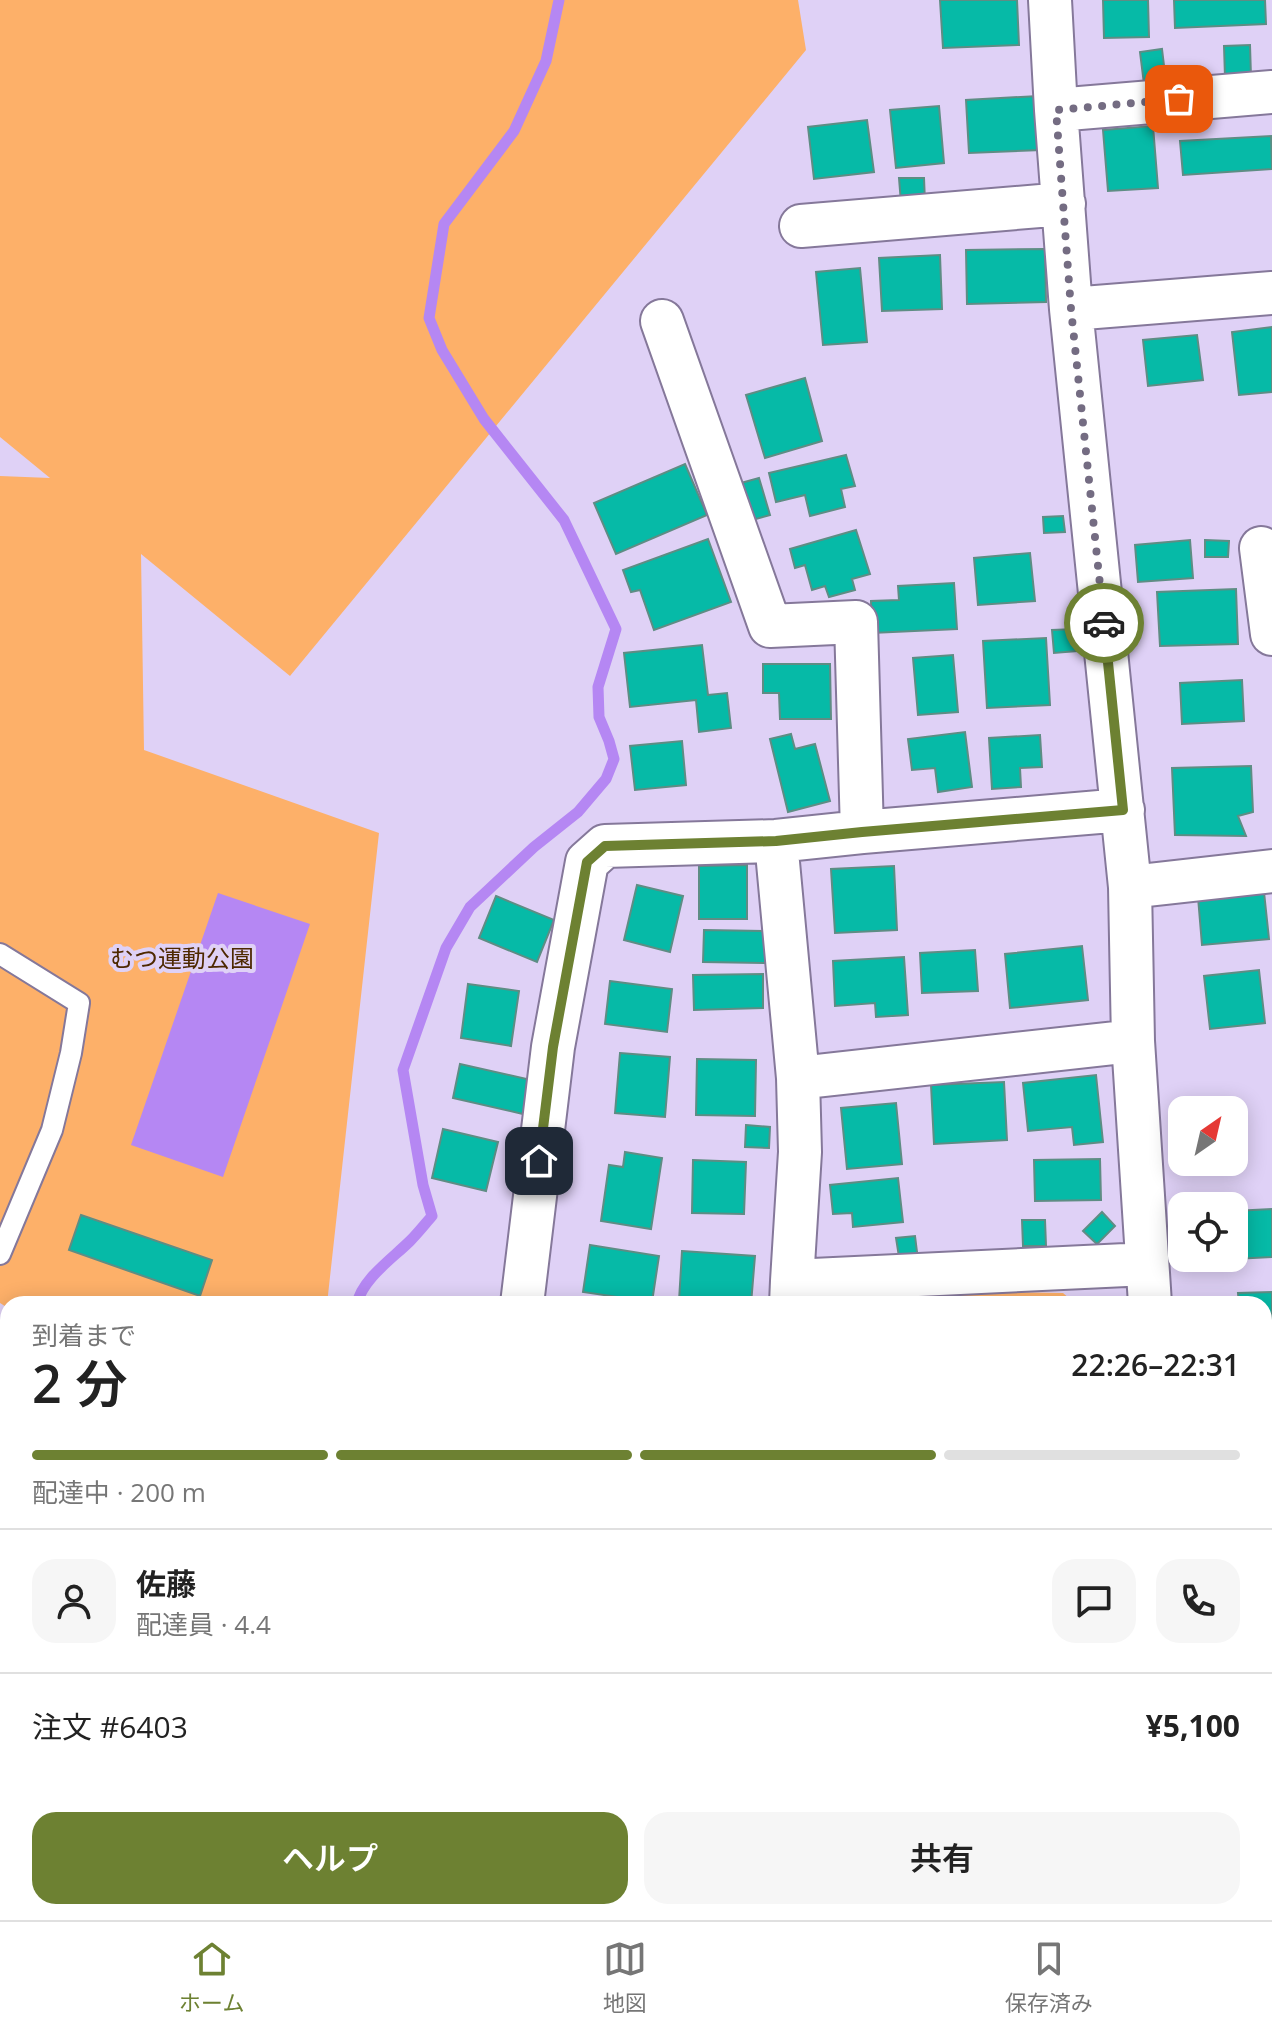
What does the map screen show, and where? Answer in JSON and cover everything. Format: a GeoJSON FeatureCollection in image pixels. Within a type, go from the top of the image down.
{"type":"FeatureCollection","features":[{"type":"Feature","properties":{"kind":"street"},"geometry":{"type":"LineString","coordinates":[[776,841],[798,1078],[800,1152],[792,1292],[1149,1284],[1133,1041],[1130,887],[1071,309],[1050,0]]}},
{"type":"Feature","properties":{"kind":"street"},"geometry":{"type":"LineString","coordinates":[[1056,110],[1272,92]]}},
{"type":"Feature","properties":{"kind":"street"},"geometry":{"type":"LineString","coordinates":[[801,226],[1064,204]]}},
{"type":"Feature","properties":{"kind":"street"},"geometry":{"type":"LineString","coordinates":[[1071,309],[1272,293]]}},
{"type":"Feature","properties":{"kind":"street"},"geometry":{"type":"LineString","coordinates":[[662,321],[770,626],[856,622],[862,832]]}},
{"type":"Feature","properties":{"kind":"street"},"geometry":{"type":"LineString","coordinates":[[1261,548],[1272,634]]}},
{"type":"Feature","properties":{"kind":"street"},"geometry":{"type":"LineString","coordinates":[[523,1296],[553,1047],[587,862],[605,846],[776,841],[1123,810]]}},
{"type":"Feature","properties":{"kind":"street"},"geometry":{"type":"LineString","coordinates":[[1130,887],[1272,871]]}},
{"type":"Feature","properties":{"kind":"street"},"geometry":{"type":"LineString","coordinates":[[798,1078],[1133,1041]]}},
{"type":"Feature","properties":{"kind":"lane"},"geometry":{"type":"LineString","coordinates":[[0,954],[79,1003],[71,1053],[52,1130],[0,1254]]}},
{"type":"Feature","properties":{"kind":"green space","name":"むつ運動公園"},"geometry":{"type":"Polygon","coordinates":[[[0,0],[798,0],[806,50],[290,676],[141,554],[144,750],[379,833],[328,1296],[0,1296],[0,476],[50,478],[0,437],[0,0]]]}},
{"type":"Feature","properties":{"kind":"green space"},"geometry":{"type":"Polygon","coordinates":[[[948,1291],[1063,1293],[1067,1296],[948,1296],[948,1291]]]}},
{"type":"Feature","properties":{"kind":"shaded area"},"geometry":{"type":"Polygon","coordinates":[[[218,893],[310,924],[223,1177],[131,1145],[218,893]]]}},
{"type":"Feature","properties":{"kind":"building"},"geometry":{"type":"Polygon","coordinates":[[[940,0],[1017,0],[1019,45],[943,48],[940,0]]]}},
{"type":"Feature","properties":{"kind":"building"},"geometry":{"type":"Polygon","coordinates":[[[1103,0],[1148,0],[1149,37],[1104,38],[1103,0]]]}},
{"type":"Feature","properties":{"kind":"building"},"geometry":{"type":"Polygon","coordinates":[[[1174,0],[1265,0],[1266,24],[1175,28],[1174,0]]]}},
{"type":"Feature","properties":{"kind":"building"},"geometry":{"type":"Polygon","coordinates":[[[1250,45],[1251,77],[1225,77],[1224,46],[1250,45]]]}},
{"type":"Feature","properties":{"kind":"building"},"geometry":{"type":"Polygon","coordinates":[[[1162,49],[1166,82],[1144,84],[1140,52],[1162,49]]]}},
{"type":"Feature","properties":{"kind":"building"},"geometry":{"type":"Polygon","coordinates":[[[1038,96],[1041,150],[969,153],[966,100],[1038,96]]]}},
{"type":"Feature","properties":{"kind":"building"},"geometry":{"type":"Polygon","coordinates":[[[939,106],[944,163],[896,168],[890,110],[939,106]]]}},
{"type":"Feature","properties":{"kind":"building"},"geometry":{"type":"Polygon","coordinates":[[[867,120],[874,172],[814,179],[808,127],[867,120]]]}},
{"type":"Feature","properties":{"kind":"building"},"geometry":{"type":"Polygon","coordinates":[[[1153,126],[1158,188],[1108,191],[1103,130],[1153,126]]]}},
{"type":"Feature","properties":{"kind":"building"},"geometry":{"type":"Polygon","coordinates":[[[1271,136],[1272,169],[1183,175],[1180,141],[1271,136]]]}},
{"type":"Feature","properties":{"kind":"building"},"geometry":{"type":"Polygon","coordinates":[[[899,178],[924,178],[925,202],[901,203],[899,178]]]}},
{"type":"Feature","properties":{"kind":"building"},"geometry":{"type":"Polygon","coordinates":[[[1045,249],[1046,302],[967,304],[966,250],[1045,249]]]}},
{"type":"Feature","properties":{"kind":"building"},"geometry":{"type":"Polygon","coordinates":[[[940,255],[942,309],[882,311],[879,258],[940,255]]]}},
{"type":"Feature","properties":{"kind":"building"},"geometry":{"type":"Polygon","coordinates":[[[860,268],[867,342],[823,345],[816,272],[860,268]]]}},
{"type":"Feature","properties":{"kind":"building"},"geometry":{"type":"Polygon","coordinates":[[[1272,327],[1272,392],[1239,395],[1232,332],[1272,327]]]}},
{"type":"Feature","properties":{"kind":"building"},"geometry":{"type":"Polygon","coordinates":[[[1197,335],[1203,380],[1148,386],[1143,340],[1197,335]]]}},
{"type":"Feature","properties":{"kind":"building"},"geometry":{"type":"Polygon","coordinates":[[[805,378],[822,441],[765,458],[746,395],[805,378]]]}},
{"type":"Feature","properties":{"kind":"building"},"geometry":{"type":"Polygon","coordinates":[[[846,455],[855,486],[841,489],[845,507],[810,516],[805,495],[776,502],[769,473],[846,455]]]}},
{"type":"Feature","properties":{"kind":"building"},"geometry":{"type":"Polygon","coordinates":[[[685,464],[707,515],[616,554],[594,503],[685,464]]]}},
{"type":"Feature","properties":{"kind":"building"},"geometry":{"type":"Polygon","coordinates":[[[759,478],[770,515],[752,520],[741,483],[759,478]]]}},
{"type":"Feature","properties":{"kind":"building"},"geometry":{"type":"Polygon","coordinates":[[[1063,516],[1065,532],[1044,533],[1043,517],[1063,516]]]}},
{"type":"Feature","properties":{"kind":"building"},"geometry":{"type":"Polygon","coordinates":[[[856,530],[870,574],[852,579],[855,590],[829,597],[825,586],[812,590],[805,565],[795,568],[790,549],[856,530]]]}},
{"type":"Feature","properties":{"kind":"building"},"geometry":{"type":"Polygon","coordinates":[[[708,539],[731,602],[654,630],[640,590],[631,592],[623,570],[708,539]]]}},
{"type":"Feature","properties":{"kind":"building"},"geometry":{"type":"Polygon","coordinates":[[[1190,540],[1193,578],[1138,582],[1135,545],[1190,540]]]}},
{"type":"Feature","properties":{"kind":"building"},"geometry":{"type":"Polygon","coordinates":[[[1205,540],[1229,541],[1228,557],[1205,557],[1205,540]]]}},
{"type":"Feature","properties":{"kind":"building"},"geometry":{"type":"Polygon","coordinates":[[[1030,553],[1035,601],[978,605],[974,558],[1030,553]]]}},
{"type":"Feature","properties":{"kind":"building"},"geometry":{"type":"Polygon","coordinates":[[[954,583],[957,629],[872,633],[871,601],[899,600],[898,586],[954,583]]]}},
{"type":"Feature","properties":{"kind":"building"},"geometry":{"type":"Polygon","coordinates":[[[1236,589],[1238,644],[1160,646],[1157,592],[1236,589]]]}},
{"type":"Feature","properties":{"kind":"building"},"geometry":{"type":"Polygon","coordinates":[[[1076,629],[1077,651],[1054,653],[1052,630],[1076,629]]]}},
{"type":"Feature","properties":{"kind":"building"},"geometry":{"type":"Polygon","coordinates":[[[1046,638],[1050,705],[987,708],[983,641],[1046,638]]]}},
{"type":"Feature","properties":{"kind":"building"},"geometry":{"type":"Polygon","coordinates":[[[702,645],[708,695],[727,693],[731,728],[699,732],[696,700],[630,707],[624,653],[702,645]]]}},
{"type":"Feature","properties":{"kind":"building"},"geometry":{"type":"Polygon","coordinates":[[[953,655],[958,712],[918,715],[913,658],[953,655]]]}},
{"type":"Feature","properties":{"kind":"building"},"geometry":{"type":"Polygon","coordinates":[[[763,664],[830,664],[831,719],[780,719],[779,693],[763,693],[763,664]]]}},
{"type":"Feature","properties":{"kind":"building"},"geometry":{"type":"Polygon","coordinates":[[[1242,680],[1244,721],[1182,724],[1180,683],[1242,680]]]}},
{"type":"Feature","properties":{"kind":"building"},"geometry":{"type":"Polygon","coordinates":[[[965,732],[972,787],[938,792],[935,768],[912,770],[908,739],[965,732]]]}},
{"type":"Feature","properties":{"kind":"building"},"geometry":{"type":"Polygon","coordinates":[[[791,734],[795,749],[815,744],[830,801],[788,812],[770,739],[791,734]]]}},
{"type":"Feature","properties":{"kind":"building"},"geometry":{"type":"Polygon","coordinates":[[[1040,735],[1042,767],[1020,768],[1021,787],[992,789],[989,738],[1040,735]]]}},
{"type":"Feature","properties":{"kind":"building"},"geometry":{"type":"Polygon","coordinates":[[[682,741],[686,785],[635,790],[630,746],[682,741]]]}},
{"type":"Feature","properties":{"kind":"building"},"geometry":{"type":"Polygon","coordinates":[[[1251,766],[1253,812],[1238,816],[1246,836],[1175,835],[1172,768],[1251,766]]]}},
{"type":"Feature","properties":{"kind":"building"},"geometry":{"type":"Polygon","coordinates":[[[747,865],[747,919],[699,919],[699,866],[747,865]]]}},
{"type":"Feature","properties":{"kind":"building"},"geometry":{"type":"Polygon","coordinates":[[[894,866],[897,930],[835,933],[831,869],[894,866]]]}},
{"type":"Feature","properties":{"kind":"building"},"geometry":{"type":"Polygon","coordinates":[[[637,885],[683,896],[670,952],[624,940],[637,885]]]}},
{"type":"Feature","properties":{"kind":"building"},"geometry":{"type":"Polygon","coordinates":[[[1264,892],[1269,939],[1202,945],[1198,897],[1264,892]]]}},
{"type":"Feature","properties":{"kind":"building"},"geometry":{"type":"Polygon","coordinates":[[[496,896],[554,920],[537,962],[479,938],[496,896]]]}},
{"type":"Feature","properties":{"kind":"building"},"geometry":{"type":"Polygon","coordinates":[[[704,930],[765,931],[765,963],[703,962],[704,930]]]}},
{"type":"Feature","properties":{"kind":"building"},"geometry":{"type":"Polygon","coordinates":[[[1082,946],[1088,1000],[1010,1008],[1005,954],[1082,946]]]}},
{"type":"Feature","properties":{"kind":"building"},"geometry":{"type":"Polygon","coordinates":[[[975,950],[978,991],[922,993],[920,953],[975,950]]]}},
{"type":"Feature","properties":{"kind":"building"},"geometry":{"type":"Polygon","coordinates":[[[904,957],[908,1015],[876,1017],[875,1003],[835,1006],[833,961],[904,957]]]}},
{"type":"Feature","properties":{"kind":"building"},"geometry":{"type":"Polygon","coordinates":[[[1259,970],[1265,1023],[1210,1029],[1204,976],[1259,970]]]}},
{"type":"Feature","properties":{"kind":"building"},"geometry":{"type":"Polygon","coordinates":[[[763,974],[763,1008],[694,1010],[693,975],[763,974]]]}},
{"type":"Feature","properties":{"kind":"building"},"geometry":{"type":"Polygon","coordinates":[[[610,981],[672,989],[667,1032],[605,1024],[610,981]]]}},
{"type":"Feature","properties":{"kind":"building"},"geometry":{"type":"Polygon","coordinates":[[[468,984],[519,991],[511,1046],[461,1038],[468,984]]]}},
{"type":"Feature","properties":{"kind":"building"},"geometry":{"type":"Polygon","coordinates":[[[620,1053],[670,1057],[665,1117],[615,1113],[620,1053]]]}},
{"type":"Feature","properties":{"kind":"building"},"geometry":{"type":"Polygon","coordinates":[[[697,1059],[756,1060],[755,1116],[696,1115],[697,1059]]]}},
{"type":"Feature","properties":{"kind":"building"},"geometry":{"type":"Polygon","coordinates":[[[460,1064],[531,1080],[523,1114],[453,1098],[460,1064]]]}},
{"type":"Feature","properties":{"kind":"building"},"geometry":{"type":"Polygon","coordinates":[[[1096,1075],[1103,1142],[1074,1145],[1072,1127],[1028,1131],[1023,1083],[1096,1075]]]}},
{"type":"Feature","properties":{"kind":"building"},"geometry":{"type":"Polygon","coordinates":[[[1004,1082],[1007,1140],[934,1144],[931,1085],[1004,1082]]]}},
{"type":"Feature","properties":{"kind":"building"},"geometry":{"type":"Polygon","coordinates":[[[896,1103],[902,1164],[847,1169],[841,1108],[896,1103]]]}},
{"type":"Feature","properties":{"kind":"building"},"geometry":{"type":"Polygon","coordinates":[[[746,1125],[770,1127],[769,1148],[745,1147],[746,1125]]]}},
{"type":"Feature","properties":{"kind":"building"},"geometry":{"type":"Polygon","coordinates":[[[443,1129],[498,1142],[486,1191],[432,1178],[443,1129]]]}},
{"type":"Feature","properties":{"kind":"building"},"geometry":{"type":"Polygon","coordinates":[[[625,1152],[662,1158],[651,1229],[601,1221],[609,1165],[623,1167],[625,1152]]]}},
{"type":"Feature","properties":{"kind":"building"},"geometry":{"type":"Polygon","coordinates":[[[1100,1159],[1101,1200],[1035,1201],[1034,1160],[1100,1159]]]}},
{"type":"Feature","properties":{"kind":"building"},"geometry":{"type":"Polygon","coordinates":[[[693,1160],[746,1162],[744,1214],[692,1213],[693,1160]]]}},
{"type":"Feature","properties":{"kind":"building"},"geometry":{"type":"Polygon","coordinates":[[[898,1178],[903,1222],[853,1227],[852,1213],[833,1214],[830,1185],[898,1178]]]}},
{"type":"Feature","properties":{"kind":"building"},"geometry":{"type":"Polygon","coordinates":[[[1272,1209],[1272,1257],[1248,1258],[1248,1210],[1272,1209]]]}},
{"type":"Feature","properties":{"kind":"building"},"geometry":{"type":"Polygon","coordinates":[[[1102,1212],[1115,1226],[1097,1244],[1083,1231],[1102,1212]]]}},
{"type":"Feature","properties":{"kind":"building"},"geometry":{"type":"Polygon","coordinates":[[[81,1215],[212,1260],[200,1296],[69,1250],[81,1215]]]}},
{"type":"Feature","properties":{"kind":"building"},"geometry":{"type":"Polygon","coordinates":[[[1022,1220],[1045,1220],[1046,1246],[1023,1246],[1022,1220]]]}},
{"type":"Feature","properties":{"kind":"building"},"geometry":{"type":"Polygon","coordinates":[[[915,1236],[918,1260],[900,1263],[896,1238],[915,1236]]]}},
{"type":"Feature","properties":{"kind":"building"},"geometry":{"type":"Polygon","coordinates":[[[590,1245],[659,1256],[653,1296],[611,1296],[583,1292],[590,1245]]]}},
{"type":"Feature","properties":{"kind":"building"},"geometry":{"type":"Polygon","coordinates":[[[682,1251],[755,1256],[752,1296],[679,1296],[682,1251]]]}},
{"type":"Feature","properties":{"kind":"building"},"geometry":{"type":"Polygon","coordinates":[[[1272,1292],[1272,1296],[1238,1296],[1238,1293],[1272,1292]]]}},
{"type":"Feature","properties":{"kind":"waterway"},"geometry":{"type":"LineString","coordinates":[[360,1296],[371,1278],[432,1216],[423,1185],[403,1070],[446,948],[470,907],[534,847],[578,812],[606,779],[614,759],[599,717],[598,687],[616,629],[564,520],[484,419],[442,350],[429,318],[444,224],[514,131],[546,61],[559,0]]}},
{"type":"Feature","properties":{"kind":"way so far"},"geometry":{"type":"LineString","coordinates":[[1104,623],[1071,309],[1056,110],[1179,99]]}},
{"type":"Feature","properties":{"kind":"route"},"geometry":{"type":"LineString","coordinates":[[539,1161],[553,1047],[587,862],[605,846],[776,841],[1123,810],[1104,623]]}}]}
